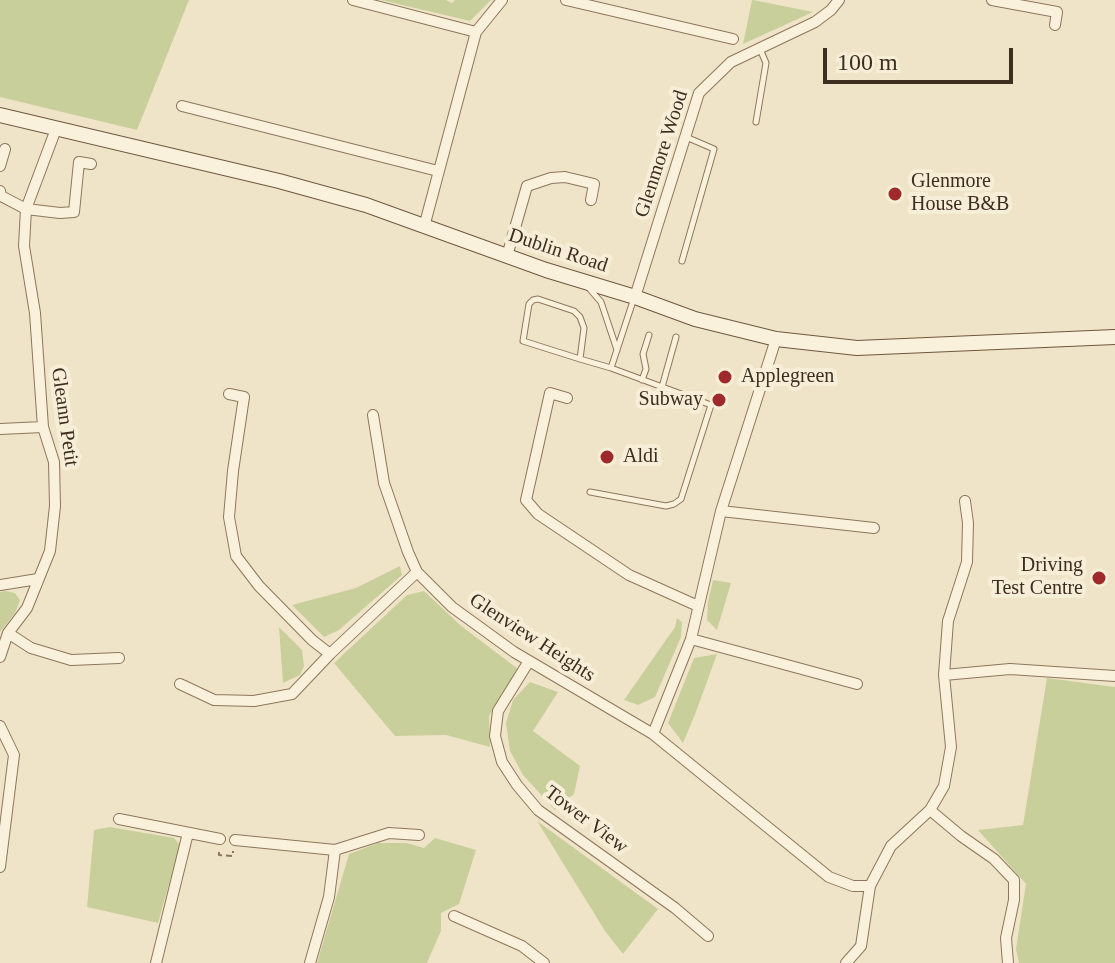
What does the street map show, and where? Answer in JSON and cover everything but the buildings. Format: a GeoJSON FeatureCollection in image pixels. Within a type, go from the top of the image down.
{"type":"FeatureCollection","features":[{"type":"Feature","properties":{"kind":"main road","name":"Dublin Road"},"geometry":{"type":"LineString","coordinates":[[0,115],[279,181],[366,205],[695,319],[776,339],[857,348],[1115,337]]}},
{"type":"Feature","properties":{"kind":"street"},"geometry":{"type":"LineString","coordinates":[[353,0],[476,32]]}},
{"type":"Feature","properties":{"kind":"street"},"geometry":{"type":"LineString","coordinates":[[424,227],[476,32],[502,0]]}},
{"type":"Feature","properties":{"kind":"street"},"geometry":{"type":"LineString","coordinates":[[566,0],[733,39]]}},
{"type":"Feature","properties":{"kind":"street","name":"Glenmore Wood"},"geometry":{"type":"LineString","coordinates":[[635,297],[699,93],[711,78],[731,62],[815,22],[839,0]]}},
{"type":"Feature","properties":{"kind":"street"},"geometry":{"type":"LineString","coordinates":[[992,0],[1057,12],[1055,25]]}},
{"type":"Feature","properties":{"kind":"street"},"geometry":{"type":"LineString","coordinates":[[182,106],[438,171]]}},
{"type":"Feature","properties":{"kind":"street","name":"Gleann Petit"},"geometry":{"type":"LineString","coordinates":[[0,657],[8,633],[27,608],[50,551],[55,506],[54,462],[43,427],[35,313],[24,246],[26,209],[56,129]]}},
{"type":"Feature","properties":{"kind":"street"},"geometry":{"type":"LineString","coordinates":[[0,166],[5,149]]}},
{"type":"Feature","properties":{"kind":"street"},"geometry":{"type":"LineString","coordinates":[[0,191],[1,196],[26,209],[74,212],[79,162],[91,164]]}},
{"type":"Feature","properties":{"kind":"street"},"geometry":{"type":"LineString","coordinates":[[507,256],[527,186],[565,177],[594,184],[591,200]]}},
{"type":"Feature","properties":{"kind":"street"},"geometry":{"type":"LineString","coordinates":[[653,734],[691,639],[721,511],[776,339]]}},
{"type":"Feature","properties":{"kind":"street"},"geometry":{"type":"LineString","coordinates":[[567,398],[550,393],[526,500],[538,514],[629,575],[698,606]]}},
{"type":"Feature","properties":{"kind":"street"},"geometry":{"type":"LineString","coordinates":[[229,394],[244,397],[229,517],[236,556],[259,586],[330,654]]}},
{"type":"Feature","properties":{"kind":"street","name":"Glenview Heights"},"geometry":{"type":"LineString","coordinates":[[373,415],[384,483],[417,572],[452,607],[529,661],[653,734],[829,877],[853,886],[870,886]]}},
{"type":"Feature","properties":{"kind":"street"},"geometry":{"type":"LineString","coordinates":[[0,429],[43,427]]}},
{"type":"Feature","properties":{"kind":"street"},"geometry":{"type":"LineString","coordinates":[[846,963],[861,946],[870,886],[891,846],[930,810],[944,786],[951,747],[944,675],[948,621],[967,562],[965,501]]}},
{"type":"Feature","properties":{"kind":"street"},"geometry":{"type":"LineString","coordinates":[[721,511],[874,528]]}},
{"type":"Feature","properties":{"kind":"street"},"geometry":{"type":"LineString","coordinates":[[180,684],[214,700],[254,701],[292,694],[417,572]]}},
{"type":"Feature","properties":{"kind":"street"},"geometry":{"type":"LineString","coordinates":[[0,585],[38,579]]}},
{"type":"Feature","properties":{"kind":"street"},"geometry":{"type":"LineString","coordinates":[[8,633],[31,648],[71,660],[119,658]]}},
{"type":"Feature","properties":{"kind":"street"},"geometry":{"type":"LineString","coordinates":[[691,639],[857,684]]}},
{"type":"Feature","properties":{"kind":"street","name":"Tower View"},"geometry":{"type":"LineString","coordinates":[[529,661],[498,711],[495,736],[502,762],[538,810],[675,908],[708,936]]}},
{"type":"Feature","properties":{"kind":"street"},"geometry":{"type":"LineString","coordinates":[[944,675],[1010,669],[1115,676]]}},
{"type":"Feature","properties":{"kind":"street"},"geometry":{"type":"LineString","coordinates":[[0,726],[14,755],[0,867]]}},
{"type":"Feature","properties":{"kind":"street"},"geometry":{"type":"LineString","coordinates":[[930,810],[994,859],[1014,880],[1014,900],[1006,938],[1008,963]]}},
{"type":"Feature","properties":{"kind":"street"},"geometry":{"type":"LineString","coordinates":[[119,819],[220,839]]}},
{"type":"Feature","properties":{"kind":"street"},"geometry":{"type":"LineString","coordinates":[[156,963],[188,833]]}},
{"type":"Feature","properties":{"kind":"street"},"geometry":{"type":"LineString","coordinates":[[235,840],[335,850],[389,833],[419,835]]}},
{"type":"Feature","properties":{"kind":"street"},"geometry":{"type":"LineString","coordinates":[[310,963],[329,897],[335,850]]}},
{"type":"Feature","properties":{"kind":"street"},"geometry":{"type":"LineString","coordinates":[[454,916],[522,946],[544,963]]}},
{"type":"Feature","properties":{"kind":"lane"},"geometry":{"type":"LineString","coordinates":[[756,122],[766,63],[760,49]]}},
{"type":"Feature","properties":{"kind":"lane"},"geometry":{"type":"LineString","coordinates":[[682,261],[714,149],[685,137]]}},
{"type":"Feature","properties":{"kind":"lane"},"geometry":{"type":"LineString","coordinates":[[582,281],[601,302],[617,350]]}},
{"type":"Feature","properties":{"kind":"lane"},"geometry":{"type":"LineString","coordinates":[[611,368],[635,297]]}},
{"type":"Feature","properties":{"kind":"lane"},"geometry":{"type":"LineString","coordinates":[[580,359],[584,328],[580,317],[574,311],[533,300],[529,304],[523,341],[580,359],[611,368],[711,405],[681,499],[666,506],[590,492]]}},
{"type":"Feature","properties":{"kind":"lane"},"geometry":{"type":"LineString","coordinates":[[642,380],[646,369],[643,354],[649,335]]}},
{"type":"Feature","properties":{"kind":"lane"},"geometry":{"type":"LineString","coordinates":[[662,387],[676,337]]}},
{"type":"Feature","properties":{"kind":"path"},"geometry":{"type":"LineString","coordinates":[[220,839],[219,855],[233,856],[235,840]]}},
{"type":"Feature","properties":{"kind":"green space"},"geometry":{"type":"Polygon","coordinates":[[[0,0],[189,0],[137,130],[0,97],[0,0]]]}},
{"type":"Feature","properties":{"kind":"green space"},"geometry":{"type":"Polygon","coordinates":[[[381,0],[446,0],[452,3],[455,0],[491,0],[470,21],[381,0]]]}},
{"type":"Feature","properties":{"kind":"green space"},"geometry":{"type":"Polygon","coordinates":[[[753,0],[813,12],[743,44],[753,0]]]}},
{"type":"Feature","properties":{"kind":"green space"},"geometry":{"type":"Polygon","coordinates":[[[400,566],[402,575],[339,630],[324,637],[292,605],[356,588],[400,566]]]}},
{"type":"Feature","properties":{"kind":"green space"},"geometry":{"type":"Polygon","coordinates":[[[713,580],[731,583],[717,630],[707,620],[713,580]]]}},
{"type":"Feature","properties":{"kind":"green space"},"geometry":{"type":"Polygon","coordinates":[[[424,591],[460,625],[518,669],[489,716],[490,747],[446,735],[395,736],[334,663],[407,595],[424,591]]]}},
{"type":"Feature","properties":{"kind":"green space"},"geometry":{"type":"Polygon","coordinates":[[[0,592],[15,593],[20,600],[15,613],[0,632],[0,592]]]}},
{"type":"Feature","properties":{"kind":"green space"},"geometry":{"type":"Polygon","coordinates":[[[677,618],[682,622],[681,637],[655,697],[638,705],[624,700],[675,627],[677,618]]]}},
{"type":"Feature","properties":{"kind":"green space"},"geometry":{"type":"Polygon","coordinates":[[[279,627],[302,650],[304,666],[300,675],[283,683],[279,627]]]}},
{"type":"Feature","properties":{"kind":"green space"},"geometry":{"type":"Polygon","coordinates":[[[717,654],[683,743],[668,723],[694,658],[717,654]]]}},
{"type":"Feature","properties":{"kind":"green space"},"geometry":{"type":"Polygon","coordinates":[[[1047,678],[1115,687],[1115,963],[1019,963],[1016,949],[1026,884],[978,830],[1023,825],[1047,678]]]}},
{"type":"Feature","properties":{"kind":"green space"},"geometry":{"type":"Polygon","coordinates":[[[530,682],[558,692],[533,731],[580,766],[574,794],[555,810],[523,775],[510,751],[506,723],[513,700],[530,682]]]}},
{"type":"Feature","properties":{"kind":"green space"},"geometry":{"type":"Polygon","coordinates":[[[537,821],[658,909],[623,954],[605,931],[537,821]]]}},
{"type":"Feature","properties":{"kind":"green space"},"geometry":{"type":"Polygon","coordinates":[[[110,827],[174,838],[180,845],[158,923],[87,907],[94,830],[110,827]]]}},
{"type":"Feature","properties":{"kind":"green space"},"geometry":{"type":"Polygon","coordinates":[[[435,838],[476,850],[459,904],[441,913],[441,931],[427,963],[317,963],[349,854],[378,843],[407,843],[424,848],[435,838]]]}},
{"type":"Feature","properties":{"kind":"place","name":"Glenmore House B&B"},"geometry":{"type":"Point","coordinates":[895,194]}},
{"type":"Feature","properties":{"kind":"place","name":"Applegreen"},"geometry":{"type":"Point","coordinates":[725,377]}},
{"type":"Feature","properties":{"kind":"place","name":"Subway"},"geometry":{"type":"Point","coordinates":[719,400]}},
{"type":"Feature","properties":{"kind":"place","name":"Aldi"},"geometry":{"type":"Point","coordinates":[607,457]}},
{"type":"Feature","properties":{"kind":"place","name":"Driving Test Centre"},"geometry":{"type":"Point","coordinates":[1099,578]}}]}
